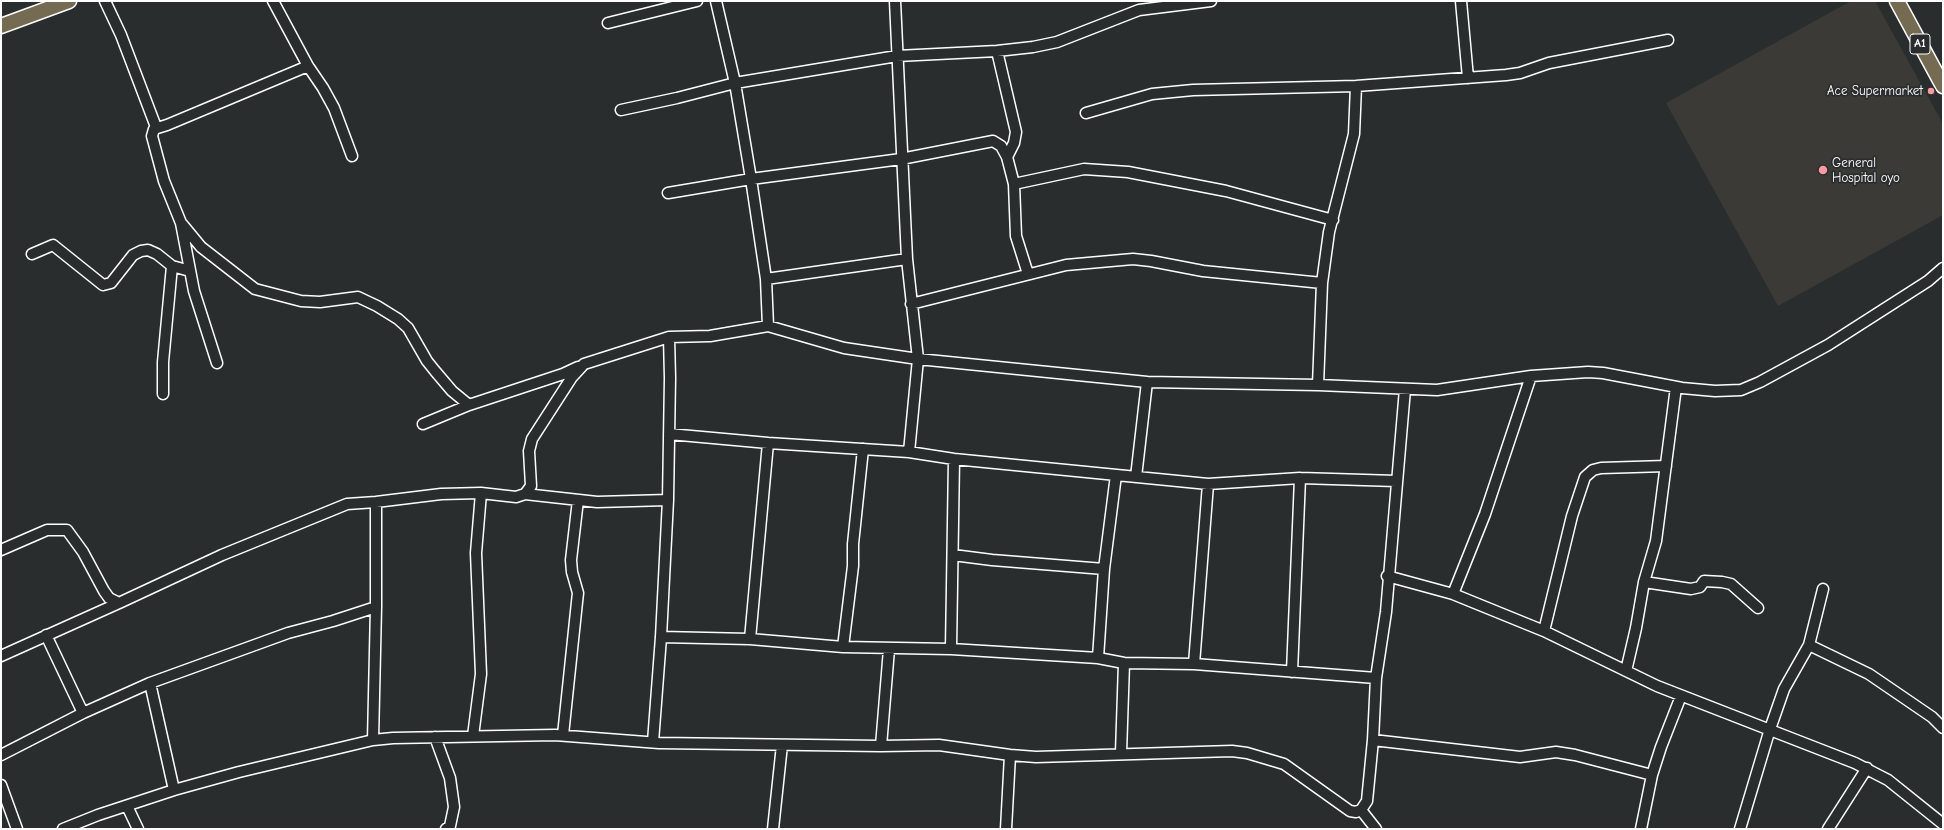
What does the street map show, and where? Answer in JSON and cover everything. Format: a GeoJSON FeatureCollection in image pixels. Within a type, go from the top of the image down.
{"type":"FeatureCollection","features":[{"type":"Feature","properties":{"kind":"highway"},"geometry":{"type":"LineString","coordinates":[[1,26],[69,1]]}},
{"type":"Feature","properties":{"kind":"highway","name":"A1"},"geometry":{"type":"LineString","coordinates":[[1897,1],[1943,86]]}},
{"type":"Feature","properties":{"kind":"street"},"geometry":{"type":"LineString","coordinates":[[105,1],[121,35],[156,127]]}},
{"type":"Feature","properties":{"kind":"street"},"geometry":{"type":"LineString","coordinates":[[273,1],[308,66],[334,108],[352,156]]}},
{"type":"Feature","properties":{"kind":"street"},"geometry":{"type":"LineString","coordinates":[[608,23],[696,1]]}},
{"type":"Feature","properties":{"kind":"street"},"geometry":{"type":"LineString","coordinates":[[716,1],[735,83],[751,179],[766,279],[768,326]]}},
{"type":"Feature","properties":{"kind":"street"},"geometry":{"type":"LineString","coordinates":[[895,1],[906,259],[918,359],[909,452]]}},
{"type":"Feature","properties":{"kind":"street"},"geometry":{"type":"LineString","coordinates":[[621,110],[677,98],[735,83],[897,56],[997,51],[1057,42],[1139,10],[1211,1]]}},
{"type":"Feature","properties":{"kind":"street"},"geometry":{"type":"LineString","coordinates":[[1461,1],[1468,78]]}},
{"type":"Feature","properties":{"kind":"street"},"geometry":{"type":"LineString","coordinates":[[1086,113],[1152,94],[1193,90],[1356,86],[1520,73],[1545,64],[1668,40]]}},
{"type":"Feature","properties":{"kind":"street"},"geometry":{"type":"LineString","coordinates":[[997,51],[1016,132],[1014,143],[1008,157]]}},
{"type":"Feature","properties":{"kind":"street"},"geometry":{"type":"LineString","coordinates":[[156,127],[167,125],[308,66]]}},
{"type":"Feature","properties":{"kind":"street"},"geometry":{"type":"LineString","coordinates":[[1318,385],[1322,282],[1329,232],[1354,134],[1356,86]]}},
{"type":"Feature","properties":{"kind":"street"},"geometry":{"type":"LineString","coordinates":[[156,127],[152,136],[164,181],[181,223],[194,290],[217,363]]}},
{"type":"Feature","properties":{"kind":"street"},"geometry":{"type":"LineString","coordinates":[[668,193],[751,179],[901,159],[993,141],[1001,146],[1008,157],[1014,184],[1016,236],[1028,274]]}},
{"type":"Feature","properties":{"kind":"street"},"geometry":{"type":"LineString","coordinates":[[1014,184],[1084,169],[1128,172],[1226,191],[1333,220]]}},
{"type":"Feature","properties":{"kind":"street"},"geometry":{"type":"LineString","coordinates":[[181,223],[201,247],[255,289],[302,301],[320,302],[358,297],[377,306],[398,319],[408,328],[435,372],[452,391],[469,406]]}},
{"type":"Feature","properties":{"kind":"street"},"geometry":{"type":"LineString","coordinates":[[32,254],[53,245],[103,285],[111,283],[133,255],[141,251],[148,250],[157,254],[172,266],[190,271]]}},
{"type":"Feature","properties":{"kind":"street"},"geometry":{"type":"LineString","coordinates":[[766,279],[906,259]]}},
{"type":"Feature","properties":{"kind":"street"},"geometry":{"type":"LineString","coordinates":[[911,304],[1066,265],[1134,259],[1203,271],[1322,282]]}},
{"type":"Feature","properties":{"kind":"street"},"geometry":{"type":"LineString","coordinates":[[163,394],[163,362],[172,266]]}},
{"type":"Feature","properties":{"kind":"street"},"geometry":{"type":"LineString","coordinates":[[423,424],[469,406],[563,374],[584,364],[668,337],[710,336],[768,326],[844,348],[918,359],[1147,382],[1318,385],[1436,390],[1531,376],[1603,373],[1676,387],[1715,391],[1741,390],[1760,382],[1828,345],[1928,281],[1943,268]]}},
{"type":"Feature","properties":{"kind":"street"},"geometry":{"type":"LineString","coordinates":[[654,742],[668,500],[670,378],[668,337]]}},
{"type":"Feature","properties":{"kind":"street"},"geometry":{"type":"LineString","coordinates":[[525,494],[531,486],[530,451],[532,440],[572,378],[584,364]]}},
{"type":"Feature","properties":{"kind":"street"},"geometry":{"type":"LineString","coordinates":[[1453,594],[1485,514],[1531,376]]}},
{"type":"Feature","properties":{"kind":"street"},"geometry":{"type":"LineString","coordinates":[[1136,477],[1147,382]]}},
{"type":"Feature","properties":{"kind":"street"},"geometry":{"type":"LineString","coordinates":[[1626,671],[1636,628],[1644,582],[1656,542],[1676,387]]}},
{"type":"Feature","properties":{"kind":"street"},"geometry":{"type":"LineString","coordinates":[[63,829],[98,815],[174,790],[239,772],[373,740],[473,736],[563,735],[654,742],[782,745],[939,745],[1010,755],[1065,757],[1210,751],[1247,753],[1284,764],[1350,811],[1356,812],[1361,810],[1367,801],[1373,740],[1376,678],[1386,612],[1405,389]]}},
{"type":"Feature","properties":{"kind":"street"},"geometry":{"type":"LineString","coordinates":[[669,434],[768,443],[909,452],[954,459],[1208,484],[1300,478],[1396,481]]}},
{"type":"Feature","properties":{"kind":"street"},"geometry":{"type":"LineString","coordinates":[[750,639],[768,443]]}},
{"type":"Feature","properties":{"kind":"street"},"geometry":{"type":"LineString","coordinates":[[843,647],[853,566],[853,544],[863,449]]}},
{"type":"Feature","properties":{"kind":"street"},"geometry":{"type":"LineString","coordinates":[[951,650],[954,459]]}},
{"type":"Feature","properties":{"kind":"street"},"geometry":{"type":"LineString","coordinates":[[1544,631],[1572,516],[1585,477],[1593,470],[1601,468],[1666,466]]}},
{"type":"Feature","properties":{"kind":"street"},"geometry":{"type":"LineString","coordinates":[[1098,658],[1104,569],[1116,475]]}},
{"type":"Feature","properties":{"kind":"street"},"geometry":{"type":"LineString","coordinates":[[1292,672],[1300,478]]}},
{"type":"Feature","properties":{"kind":"street"},"geometry":{"type":"LineString","coordinates":[[1194,664],[1208,484]]}},
{"type":"Feature","properties":{"kind":"street"},"geometry":{"type":"LineString","coordinates":[[1,656],[222,555],[347,504],[441,494],[481,493],[516,497],[525,494],[597,502],[668,500]]}},
{"type":"Feature","properties":{"kind":"street"},"geometry":{"type":"LineString","coordinates":[[473,736],[481,674],[476,553],[481,493]]}},
{"type":"Feature","properties":{"kind":"street"},"geometry":{"type":"LineString","coordinates":[[563,735],[578,602],[578,593],[572,572],[571,560],[578,500]]}},
{"type":"Feature","properties":{"kind":"street"},"geometry":{"type":"LineString","coordinates":[[373,740],[376,607],[376,502]]}},
{"type":"Feature","properties":{"kind":"street"},"geometry":{"type":"LineString","coordinates":[[1,550],[47,530],[67,530],[83,552],[104,591],[109,598],[119,603]]}},
{"type":"Feature","properties":{"kind":"street"},"geometry":{"type":"LineString","coordinates":[[953,555],[992,560],[1104,569]]}},
{"type":"Feature","properties":{"kind":"street"},"geometry":{"type":"LineString","coordinates":[[1388,576],[1453,594],[1544,631],[1681,696],[1770,729],[1867,768],[1888,780],[1907,794],[1941,825]]}},
{"type":"Feature","properties":{"kind":"street"},"geometry":{"type":"LineString","coordinates":[[1644,582],[1691,589],[1700,587],[1704,580],[1731,584],[1758,608]]}},
{"type":"Feature","properties":{"kind":"street"},"geometry":{"type":"LineString","coordinates":[[1740,829],[1770,729],[1784,689],[1809,645],[1823,589]]}},
{"type":"Feature","properties":{"kind":"street"},"geometry":{"type":"LineString","coordinates":[[1,755],[83,713],[150,683],[288,634],[376,607]]}},
{"type":"Feature","properties":{"kind":"street"},"geometry":{"type":"LineString","coordinates":[[46,635],[83,713]]}},
{"type":"Feature","properties":{"kind":"street"},"geometry":{"type":"LineString","coordinates":[[661,637],[750,639],[843,647],[951,650],[1098,658],[1124,663],[1194,664],[1376,678]]}},
{"type":"Feature","properties":{"kind":"street"},"geometry":{"type":"LineString","coordinates":[[1809,645],[1856,667],[1891,688],[1932,717],[1943,728]]}},
{"type":"Feature","properties":{"kind":"street"},"geometry":{"type":"LineString","coordinates":[[881,746],[889,649]]}},
{"type":"Feature","properties":{"kind":"street"},"geometry":{"type":"LineString","coordinates":[[1121,754],[1124,663]]}},
{"type":"Feature","properties":{"kind":"street"},"geometry":{"type":"LineString","coordinates":[[150,683],[174,790]]}},
{"type":"Feature","properties":{"kind":"street"},"geometry":{"type":"LineString","coordinates":[[1641,829],[1652,775],[1661,747],[1681,696]]}},
{"type":"Feature","properties":{"kind":"street"},"geometry":{"type":"LineString","coordinates":[[435,737],[450,778],[454,807],[450,826],[446,829]]}},
{"type":"Feature","properties":{"kind":"street"},"geometry":{"type":"LineString","coordinates":[[1373,740],[1520,757],[1556,752],[1575,755],[1652,775]]}},
{"type":"Feature","properties":{"kind":"street"},"geometry":{"type":"LineString","coordinates":[[773,829],[782,745]]}},
{"type":"Feature","properties":{"kind":"street"},"geometry":{"type":"LineString","coordinates":[[1006,829],[1010,755]]}},
{"type":"Feature","properties":{"kind":"street"},"geometry":{"type":"LineString","coordinates":[[1828,829],[1867,768]]}},
{"type":"Feature","properties":{"kind":"street"},"geometry":{"type":"LineString","coordinates":[[1,785],[17,829]]}},
{"type":"Feature","properties":{"kind":"street"},"geometry":{"type":"LineString","coordinates":[[127,806],[138,829]]}},
{"type":"Feature","properties":{"kind":"street"},"geometry":{"type":"LineString","coordinates":[[1361,810],[1376,829]]}},
{"type":"Feature","properties":{"kind":"shaded area","name":"General Hospital oyo"},"geometry":{"type":"Polygon","coordinates":[[[1851,1],[1875,1],[1943,124],[1943,215],[1778,306],[1666,103],[1851,1]]]}},
{"type":"Feature","properties":{"kind":"place","name":"Ace Supermarket"},"geometry":{"type":"Point","coordinates":[1931,91]}},
{"type":"Feature","properties":{"kind":"place","name":"General Hospital oyo"},"geometry":{"type":"Point","coordinates":[1823,170]}}]}
